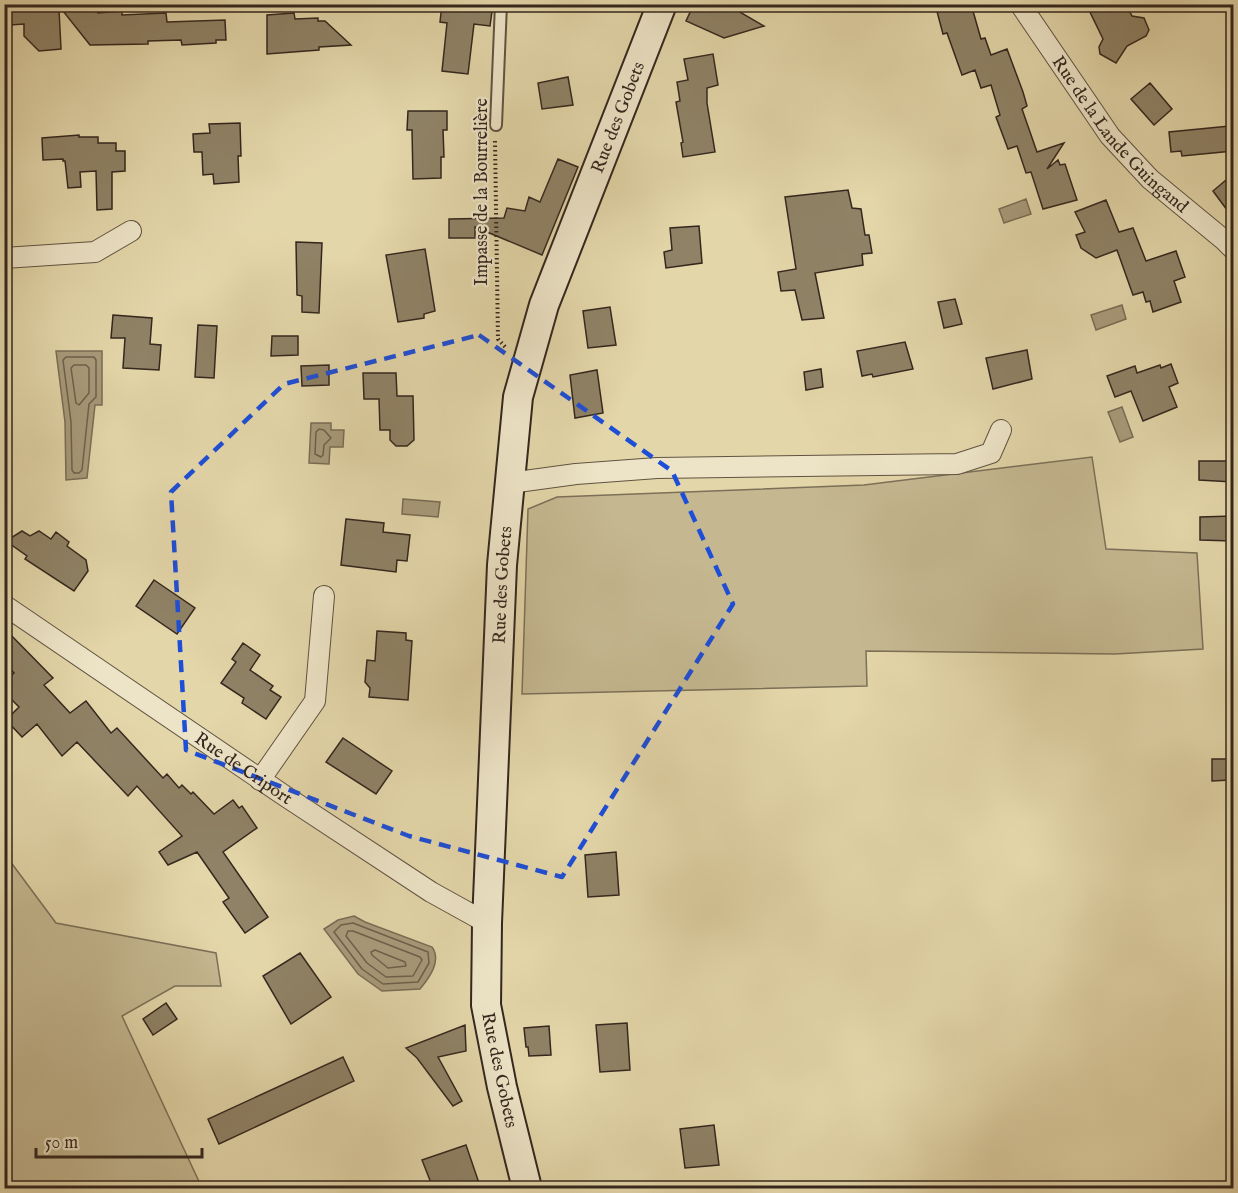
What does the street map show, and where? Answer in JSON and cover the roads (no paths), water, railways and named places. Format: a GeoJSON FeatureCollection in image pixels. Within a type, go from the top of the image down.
{"type":"FeatureCollection","features":[{"type":"Feature","properties":{"kind":"main road","name":"Rue des Gobets"},"geometry":{"type":"LineString","coordinates":[[527,1188],[502,1087],[486,1005],[487,923],[502,566],[518,397],[544,305],[662,4]]}},
{"type":"Feature","properties":{"kind":"street","name":"Rue de la Lande Guingand"},"geometry":{"type":"LineString","coordinates":[[1020,4],[1110,136],[1150,178],[1233,250]]}},
{"type":"Feature","properties":{"kind":"street"},"geometry":{"type":"LineString","coordinates":[[4,258],[95,252],[131,231]]}},
{"type":"Feature","properties":{"kind":"street"},"geometry":{"type":"LineString","coordinates":[[510,483],[576,474],[657,468],[957,464],[991,453],[1001,430]]}},
{"type":"Feature","properties":{"kind":"street"},"geometry":{"type":"LineString","coordinates":[[260,780],[315,700],[324,596]]}},
{"type":"Feature","properties":{"kind":"street","name":"Rue de Criport"},"geometry":{"type":"LineString","coordinates":[[4,605],[260,780],[431,892],[487,923]]}},
{"type":"Feature","properties":{"kind":"lane","name":"Impasse de la Bourrelière"},"geometry":{"type":"LineString","coordinates":[[496,125],[501,4]]}},
{"type":"Feature","properties":{"kind":"water"},"geometry":{"type":"Polygon","coordinates":[[[1026,199],[1031,214],[1004,223],[999,209],[1026,199]]]}},
{"type":"Feature","properties":{"kind":"water"},"geometry":{"type":"Polygon","coordinates":[[[1122,305],[1126,319],[1096,330],[1091,315],[1122,305]]]}},
{"type":"Feature","properties":{"kind":"water"},"geometry":{"type":"Polygon","coordinates":[[[56,351],[102,351],[102,405],[95,405],[87,478],[66,480],[65,422],[56,351]]]}},
{"type":"Feature","properties":{"kind":"water"},"geometry":{"type":"Polygon","coordinates":[[[1122,407],[1133,437],[1120,442],[1108,412],[1122,407]]]}},
{"type":"Feature","properties":{"kind":"water"},"geometry":{"type":"Polygon","coordinates":[[[311,423],[331,423],[331,430],[344,430],[343,447],[330,447],[329,464],[309,463],[311,423]]]}},
{"type":"Feature","properties":{"kind":"water"},"geometry":{"type":"Polygon","coordinates":[[[403,499],[440,502],[438,517],[402,514],[403,499]]]}},
{"type":"Feature","properties":{"kind":"water"},"geometry":{"type":"Polygon","coordinates":[[[354,916],[432,947],[435,952],[435,964],[420,989],[382,991],[358,974],[324,929],[338,920],[354,916]]]}}]}
